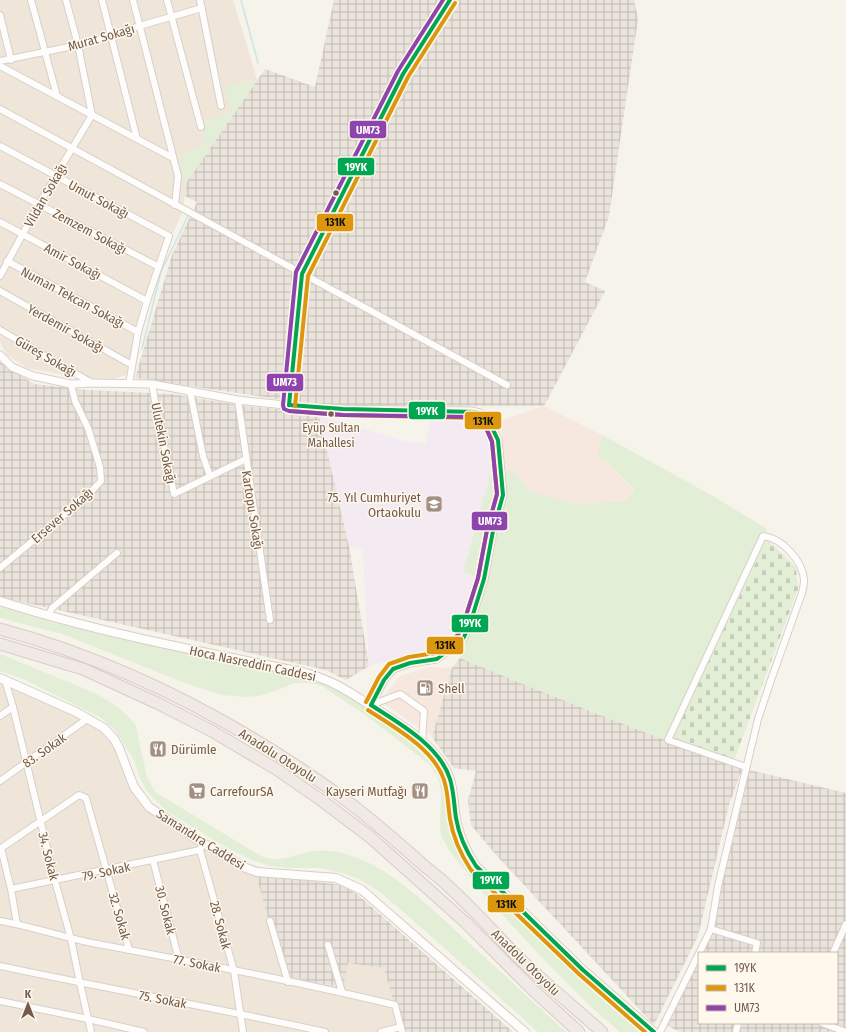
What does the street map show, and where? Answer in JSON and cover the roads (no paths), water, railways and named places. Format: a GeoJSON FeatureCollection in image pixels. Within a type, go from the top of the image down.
{"type":"FeatureCollection","features":[{"type":"Feature","properties":{"kind":"highway","name":"Anadolu Otoyolu"},"geometry":{"type":"LineString","coordinates":[[0,629],[56,645],[105,663],[168,691],[219,718],[331,789],[381,828],[446,884],[515,953],[602,1032]]}},
{"type":"Feature","properties":{"kind":"highway","name":"Anadolu Otoyolu"},"geometry":{"type":"LineString","coordinates":[[0,644],[82,670],[150,700],[210,730],[276,769],[321,800],[370,837],[465,922],[533,990],[580,1032]]}},
{"type":"Feature","properties":{"kind":"main road","name":"Hoca Nasreddin Caddesi"},"geometry":{"type":"LineString","coordinates":[[0,601],[48,616],[184,648],[297,671],[323,678],[346,689],[371,705],[413,733],[438,759],[448,773],[459,830],[468,853],[476,866],[583,970],[654,1032]]}},
{"type":"Feature","properties":{"kind":"main road","name":"Samandıra Caddesi"},"geometry":{"type":"LineString","coordinates":[[3,679],[76,712],[104,728],[114,738],[120,748],[134,787],[149,807],[202,847],[246,868],[258,872],[336,878],[362,890],[525,1032]]}},
{"type":"Feature","properties":{"kind":"street"},"geometry":{"type":"LineString","coordinates":[[31,0],[57,96]]}},
{"type":"Feature","properties":{"kind":"street"},"geometry":{"type":"LineString","coordinates":[[66,0],[78,45],[92,115]]}},
{"type":"Feature","properties":{"kind":"street"},"geometry":{"type":"LineString","coordinates":[[102,0],[137,139]]}},
{"type":"Feature","properties":{"kind":"street"},"geometry":{"type":"LineString","coordinates":[[133,0],[178,176],[175,205]]}},
{"type":"Feature","properties":{"kind":"street"},"geometry":{"type":"LineString","coordinates":[[167,0],[201,127]]}},
{"type":"Feature","properties":{"kind":"street"},"geometry":{"type":"LineString","coordinates":[[200,0],[221,106]]}},
{"type":"Feature","properties":{"kind":"street"},"geometry":{"type":"LineString","coordinates":[[289,405],[302,274],[403,74],[450,0]]}},
{"type":"Feature","properties":{"kind":"street","name":"Murat Sokağı"},"geometry":{"type":"LineString","coordinates":[[0,61],[11,60],[44,51],[78,45],[202,8]]}},
{"type":"Feature","properties":{"kind":"street"},"geometry":{"type":"LineString","coordinates":[[0,15],[11,60]]}},
{"type":"Feature","properties":{"kind":"street"},"geometry":{"type":"LineString","coordinates":[[0,66],[173,158]]}},
{"type":"Feature","properties":{"kind":"street"},"geometry":{"type":"LineString","coordinates":[[0,109],[508,385]]}},
{"type":"Feature","properties":{"kind":"street","name":"Vildan Sokağı"},"geometry":{"type":"LineString","coordinates":[[0,276],[39,204],[92,115]]}},
{"type":"Feature","properties":{"kind":"street","name":"Umut Sokağı"},"geometry":{"type":"LineString","coordinates":[[0,146],[169,236],[159,267]]}},
{"type":"Feature","properties":{"kind":"street","name":"Zemzem Sokağı"},"geometry":{"type":"LineString","coordinates":[[0,184],[159,267]]}},
{"type":"Feature","properties":{"kind":"street","name":"Amir Sokağı"},"geometry":{"type":"LineString","coordinates":[[0,222],[147,301]]}},
{"type":"Feature","properties":{"kind":"street","name":"Numan Tekcan Sokağı"},"geometry":{"type":"LineString","coordinates":[[7,261],[138,332]]}},
{"type":"Feature","properties":{"kind":"street"},"geometry":{"type":"LineString","coordinates":[[130,384],[138,332],[159,267]]}},
{"type":"Feature","properties":{"kind":"street","name":"Yerdemir Sokağı"},"geometry":{"type":"LineString","coordinates":[[0,291],[132,365]]}},
{"type":"Feature","properties":{"kind":"street","name":"Güreş Sokağı"},"geometry":{"type":"LineString","coordinates":[[0,330],[92,383]]}},
{"type":"Feature","properties":{"kind":"street"},"geometry":{"type":"LineString","coordinates":[[0,355],[12,367],[33,376],[71,384],[152,384],[238,400],[289,405],[336,409],[476,412],[486,415],[498,440],[503,495],[493,531],[484,579],[470,624],[463,639],[437,659],[410,663],[393,669],[384,680],[371,705]]}},
{"type":"Feature","properties":{"kind":"street","name":"Ersever Sokağı"},"geometry":{"type":"LineString","coordinates":[[0,568],[87,496],[101,481],[100,467],[88,428],[75,401],[71,384]]}},
{"type":"Feature","properties":{"kind":"street","name":"Ulutekin Sokağı"},"geometry":{"type":"LineString","coordinates":[[152,384],[174,494],[246,459]]}},
{"type":"Feature","properties":{"kind":"street"},"geometry":{"type":"LineString","coordinates":[[190,391],[202,456],[210,476]]}},
{"type":"Feature","properties":{"kind":"street","name":"Kartopu Sokağı"},"geometry":{"type":"LineString","coordinates":[[238,400],[270,620]]}},
{"type":"Feature","properties":{"kind":"street"},"geometry":{"type":"LineString","coordinates":[[699,952],[711,928],[718,886],[758,719],[802,593],[804,580],[801,568],[793,556],[781,544],[770,537],[763,536],[668,740],[746,767]]}},
{"type":"Feature","properties":{"kind":"street"},"geometry":{"type":"LineString","coordinates":[[48,616],[52,608],[118,553]]}},
{"type":"Feature","properties":{"kind":"street","name":"34. Sokak"},"geometry":{"type":"LineString","coordinates":[[3,679],[13,707],[55,881],[71,939],[91,1032]]}},
{"type":"Feature","properties":{"kind":"street"},"geometry":{"type":"LineString","coordinates":[[371,705],[400,694],[424,711],[422,741]]}},
{"type":"Feature","properties":{"kind":"street"},"geometry":{"type":"LineString","coordinates":[[0,716],[13,707]]}},
{"type":"Feature","properties":{"kind":"street","name":"83. Sokak"},"geometry":{"type":"LineString","coordinates":[[0,781],[87,719]]}},
{"type":"Feature","properties":{"kind":"street","name":"32. Sokak"},"geometry":{"type":"LineString","coordinates":[[41,821],[79,795],[86,798],[129,950]]}},
{"type":"Feature","properties":{"kind":"street"},"geometry":{"type":"LineString","coordinates":[[17,924],[11,889],[0,849],[41,821]]}},
{"type":"Feature","properties":{"kind":"street","name":"79. Sokak"},"geometry":{"type":"LineString","coordinates":[[11,889],[107,871],[202,847]]}},
{"type":"Feature","properties":{"kind":"street","name":"28. Sokak"},"geometry":{"type":"LineString","coordinates":[[202,847],[234,971],[243,1032]]}},
{"type":"Feature","properties":{"kind":"street","name":"30. Sokak"},"geometry":{"type":"LineString","coordinates":[[153,860],[179,960]]}},
{"type":"Feature","properties":{"kind":"street","name":"77. Sokak"},"geometry":{"type":"LineString","coordinates":[[0,921],[17,924],[71,939],[342,992],[395,1004],[401,1029]]}},
{"type":"Feature","properties":{"kind":"street"},"geometry":{"type":"LineString","coordinates":[[270,921],[288,982]]}},
{"type":"Feature","properties":{"kind":"street"},"geometry":{"type":"LineString","coordinates":[[833,952],[846,924]]}},
{"type":"Feature","properties":{"kind":"street"},"geometry":{"type":"LineString","coordinates":[[711,928],[757,943],[755,952]]}},
{"type":"Feature","properties":{"kind":"street"},"geometry":{"type":"LineString","coordinates":[[328,945],[342,992]]}},
{"type":"Feature","properties":{"kind":"street"},"geometry":{"type":"LineString","coordinates":[[660,1032],[698,955]]}},
{"type":"Feature","properties":{"kind":"street","name":"75. Sokak"},"geometry":{"type":"LineString","coordinates":[[0,966],[80,983],[240,1013],[325,1032]]}},
{"type":"Feature","properties":{"kind":"street"},"geometry":{"type":"LineString","coordinates":[[0,1001],[144,1032]]}},
{"type":"Feature","properties":{"kind":"street"},"geometry":{"type":"LineString","coordinates":[[825,1024],[846,1032]]}},
{"type":"Feature","properties":{"kind":"street"},"geometry":{"type":"LineString","coordinates":[[381,1032],[401,1029]]}},
{"type":"Feature","properties":{"kind":"waterway"},"geometry":{"type":"LineString","coordinates":[[241,0],[258,63]]}},
{"type":"Feature","properties":{"kind":"waterway"},"geometry":{"type":"LineString","coordinates":[[142,349],[161,272],[188,216]]}},
{"type":"Feature","properties":{"kind":"place","name":"Eyüp Sultan Mahallesi"},"geometry":{"type":"Point","coordinates":[331,414]}},
{"type":"Feature","properties":{"kind":"place","name":"75. Yıl Cumhuriyet Ortaokulu"},"geometry":{"type":"Point","coordinates":[434,504]}},
{"type":"Feature","properties":{"kind":"place","name":"Shell"},"geometry":{"type":"Point","coordinates":[425,688]}},
{"type":"Feature","properties":{"kind":"place","name":"Dürümle"},"geometry":{"type":"Point","coordinates":[158,749]}},
{"type":"Feature","properties":{"kind":"place","name":"CarrefourSA"},"geometry":{"type":"Point","coordinates":[197,791]}},
{"type":"Feature","properties":{"kind":"place","name":"Kayseri Mutfağı"},"geometry":{"type":"Point","coordinates":[420,791]}}]}
